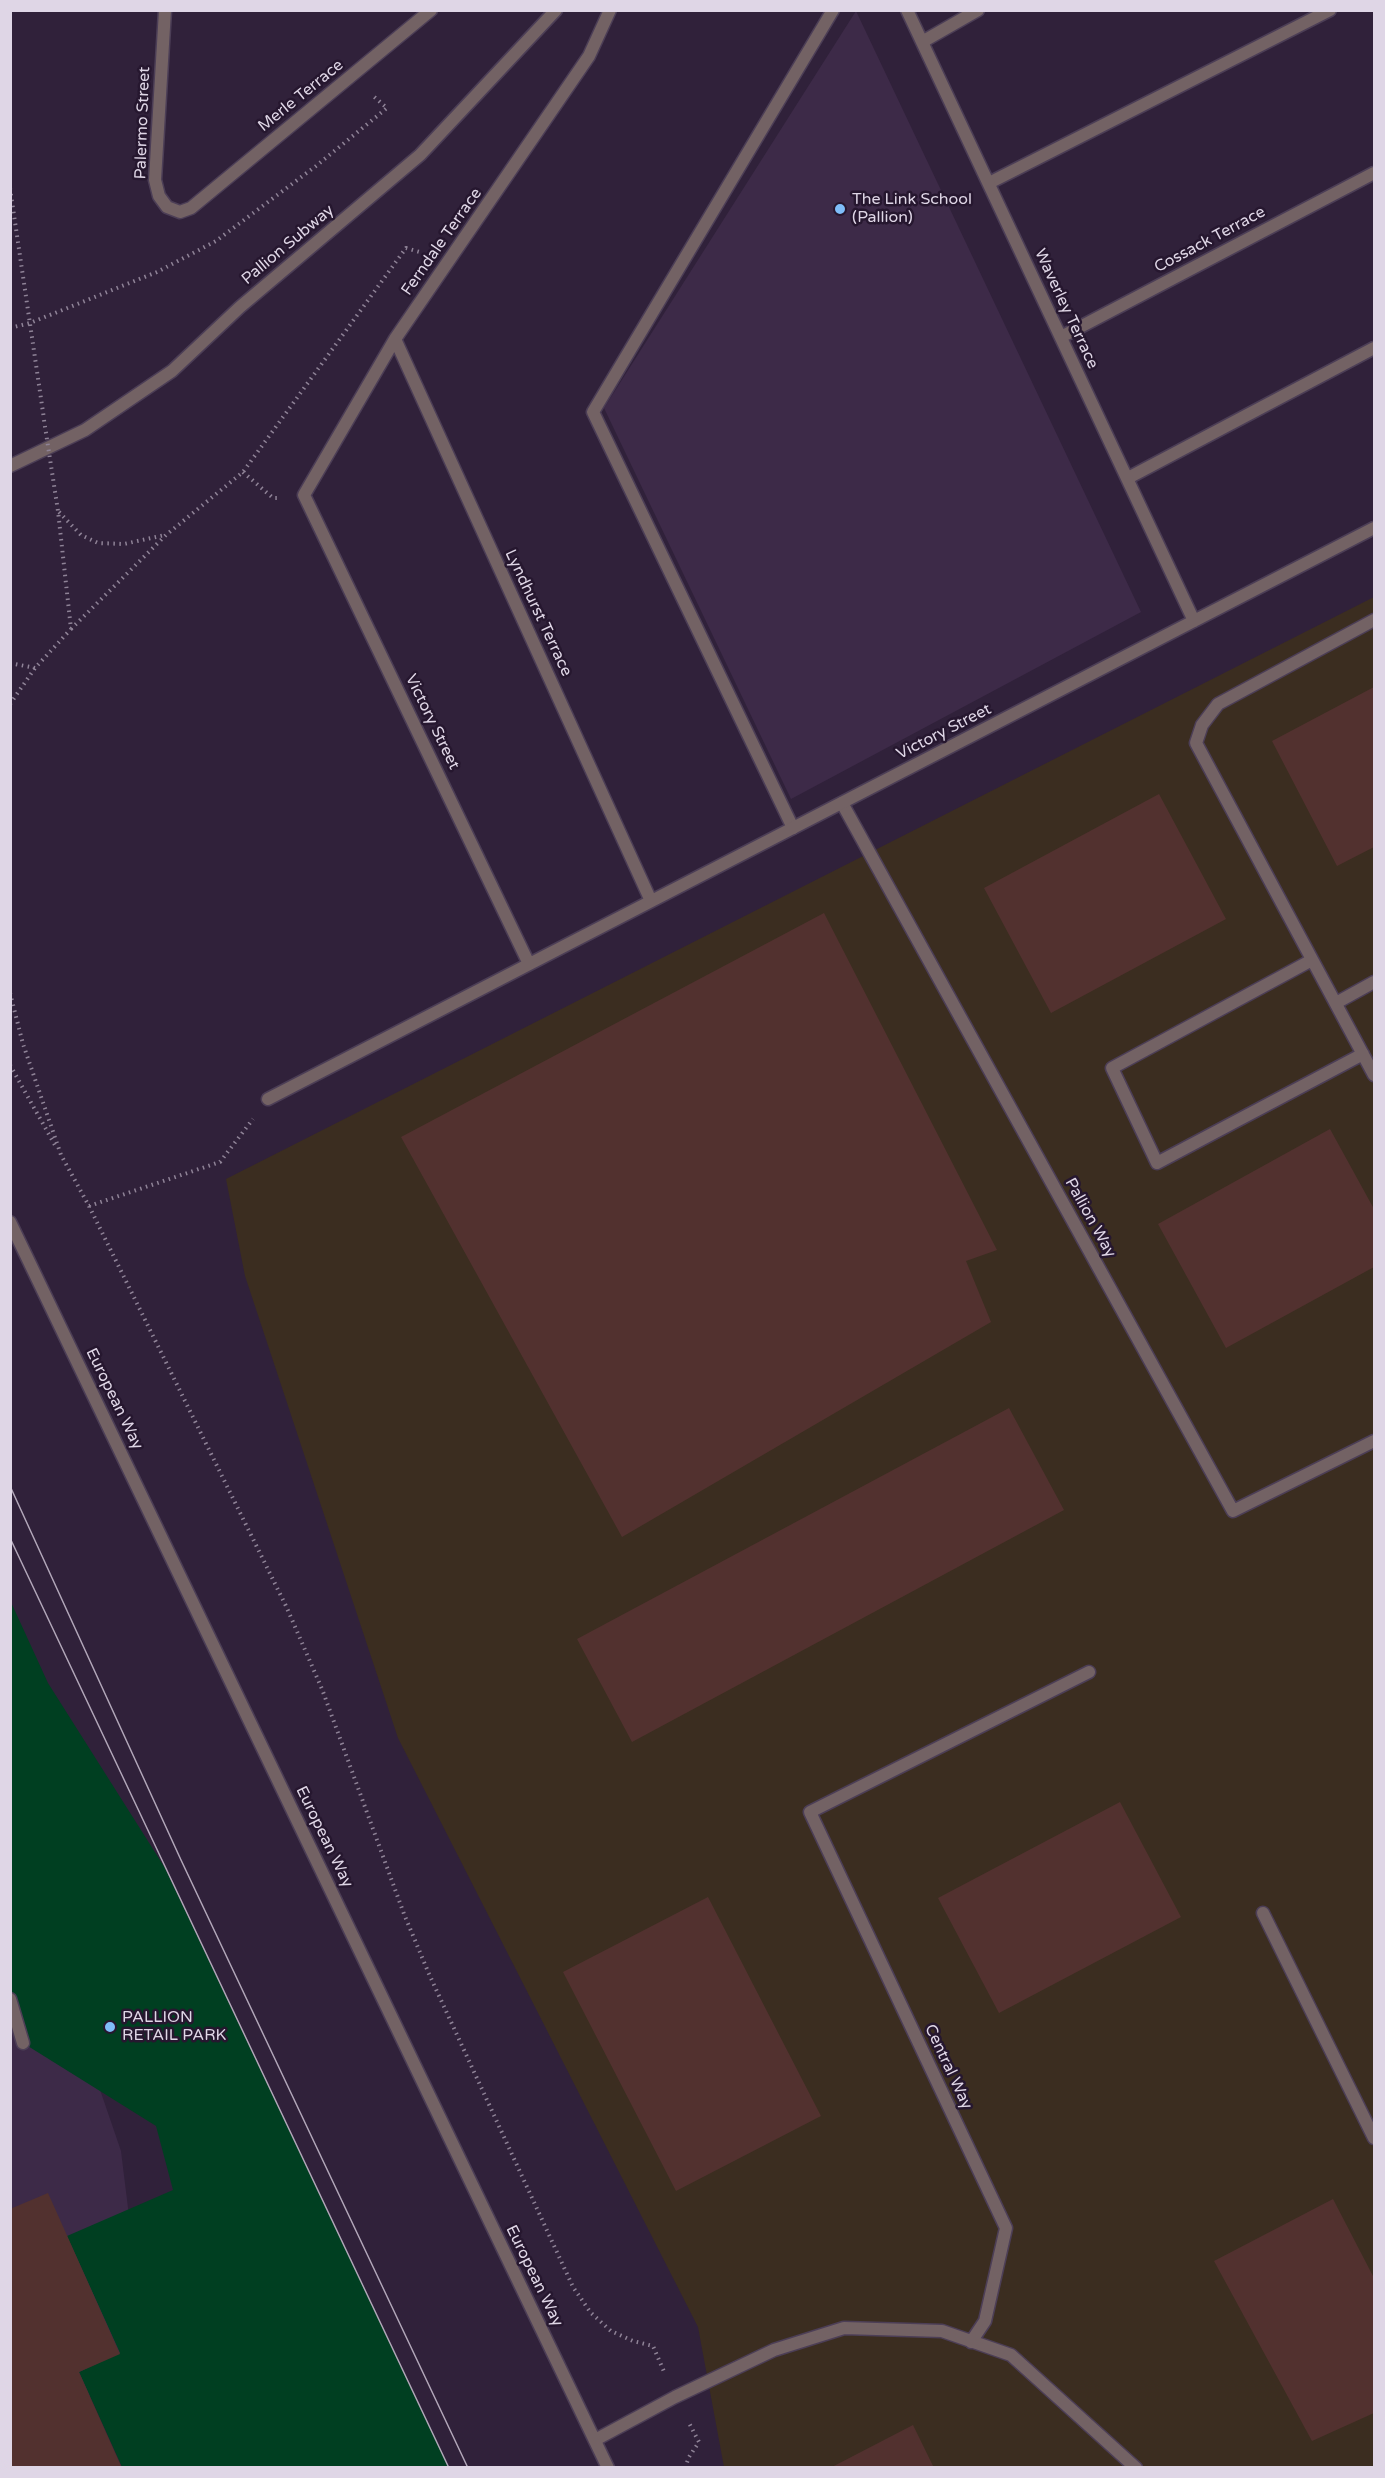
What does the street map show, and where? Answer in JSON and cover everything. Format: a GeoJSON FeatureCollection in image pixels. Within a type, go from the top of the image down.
{"type":"FeatureCollection","features":[{"type":"Feature","properties":{"kind":"street","name":"Palermo Street"},"geometry":{"type":"LineString","coordinates":[[165,10],[155,180],[159,196],[167,207],[180,212],[191,208]]}},
{"type":"Feature","properties":{"kind":"street","name":"Merle Terrace"},"geometry":{"type":"LineString","coordinates":[[191,208],[431,10]]}},
{"type":"Feature","properties":{"kind":"street","name":"Pallion Subway"},"geometry":{"type":"LineString","coordinates":[[10,466],[85,430],[172,371],[240,307],[420,155],[556,10]]}},
{"type":"Feature","properties":{"kind":"street","name":"Ferndale Terrace"},"geometry":{"type":"LineString","coordinates":[[304,495],[395,339],[589,57],[610,10]]}},
{"type":"Feature","properties":{"kind":"street"},"geometry":{"type":"LineString","coordinates":[[793,828],[593,412],[833,10]]}},
{"type":"Feature","properties":{"kind":"street","name":"Waverley Terrace"},"geometry":{"type":"LineString","coordinates":[[908,10],[1194,621]]}},
{"type":"Feature","properties":{"kind":"street"},"geometry":{"type":"LineString","coordinates":[[922,42],[978,10]]}},
{"type":"Feature","properties":{"kind":"street"},"geometry":{"type":"LineString","coordinates":[[988,183],[1330,10]]}},
{"type":"Feature","properties":{"kind":"street","name":"Cossack Terrace"},"geometry":{"type":"LineString","coordinates":[[1061,337],[1374,173]]}},
{"type":"Feature","properties":{"kind":"street","name":"Lyndhurst Terrace"},"geometry":{"type":"LineString","coordinates":[[395,339],[651,901]]}},
{"type":"Feature","properties":{"kind":"street"},"geometry":{"type":"LineString","coordinates":[[1128,478],[1374,348]]}},
{"type":"Feature","properties":{"kind":"street","name":"Victory Street"},"geometry":{"type":"LineString","coordinates":[[304,495],[529,964]]}},
{"type":"Feature","properties":{"kind":"street","name":"Victory Street"},"geometry":{"type":"LineString","coordinates":[[268,1099],[1374,528]]}},
{"type":"Feature","properties":{"kind":"street"},"geometry":{"type":"LineString","coordinates":[[1374,621],[1218,704],[1202,725],[1196,743],[1374,1076]]}},
{"type":"Feature","properties":{"kind":"street","name":"Pallion Way"},"geometry":{"type":"LineString","coordinates":[[842,803],[1233,1511],[1374,1441]]}},
{"type":"Feature","properties":{"kind":"street"},"geometry":{"type":"LineString","coordinates":[[1312,960],[1112,1068],[1157,1163],[1363,1054]]}},
{"type":"Feature","properties":{"kind":"street"},"geometry":{"type":"LineString","coordinates":[[1336,1003],[1374,982]]}},
{"type":"Feature","properties":{"kind":"street","name":"European Way"},"geometry":{"type":"LineString","coordinates":[[10,1222],[608,2468]]}},
{"type":"Feature","properties":{"kind":"street","name":"Central Way"},"geometry":{"type":"LineString","coordinates":[[971,2342],[985,2321],[1006,2228],[810,1812],[1089,1672]]}},
{"type":"Feature","properties":{"kind":"street"},"geometry":{"type":"LineString","coordinates":[[1263,1913],[1374,2138]]}},
{"type":"Feature","properties":{"kind":"street"},"geometry":{"type":"LineString","coordinates":[[10,1999],[23,2043]]}},
{"type":"Feature","properties":{"kind":"street"},"geometry":{"type":"LineString","coordinates":[[595,2440],[675,2397],[774,2350],[844,2328],[942,2331],[1011,2355],[1136,2468]]}},
{"type":"Feature","properties":{"kind":"path"},"geometry":{"type":"LineString","coordinates":[[10,328],[30,323],[157,272],[216,241],[316,166],[387,108],[351,76]]}},
{"type":"Feature","properties":{"kind":"path"},"geometry":{"type":"LineString","coordinates":[[10,188],[58,511],[71,629]]}},
{"type":"Feature","properties":{"kind":"path"},"geometry":{"type":"LineString","coordinates":[[10,704],[35,668],[71,629],[166,535],[243,472],[406,248],[449,260]]}},
{"type":"Feature","properties":{"kind":"path"},"geometry":{"type":"LineString","coordinates":[[243,472],[273,498],[304,495]]}},
{"type":"Feature","properties":{"kind":"path"},"geometry":{"type":"LineString","coordinates":[[58,511],[81,535],[98,543],[124,544],[166,535]]}},
{"type":"Feature","properties":{"kind":"path"},"geometry":{"type":"LineString","coordinates":[[10,663],[35,668]]}},
{"type":"Feature","properties":{"kind":"path"},"geometry":{"type":"LineString","coordinates":[[10,993],[23,1044],[60,1155]]}},
{"type":"Feature","properties":{"kind":"path"},"geometry":{"type":"LineString","coordinates":[[10,1065],[90,1206],[286,1606],[322,1689],[404,1914],[429,1974],[573,2287],[591,2313],[611,2331],[633,2341],[653,2346],[675,2397],[699,2442],[685,2468]]}},
{"type":"Feature","properties":{"kind":"path"},"geometry":{"type":"LineString","coordinates":[[90,1206],[220,1162],[268,1099]]}},
{"type":"Feature","properties":{"kind":"shaded area","name":"The Link School (Pallion)"},"geometry":{"type":"Polygon","coordinates":[[[856,11],[1141,612],[791,799],[604,408],[856,11]]]}},
{"type":"Feature","properties":{"kind":"shaded area"},"geometry":{"type":"Polygon","coordinates":[[[1374,597],[1374,2467],[724,2467],[698,2327],[398,1738],[245,1276],[226,1179],[1374,597]]]}},
{"type":"Feature","properties":{"kind":"shaded area","name":"PALLION RETAIL PARK"},"geometry":{"type":"Polygon","coordinates":[[[10,1827],[121,2151],[145,2346],[11,2467],[10,1827]]]}},
{"type":"Feature","properties":{"kind":"green space"},"geometry":{"type":"Polygon","coordinates":[[[10,1600],[48,1683],[165,1868],[449,2467],[122,2467],[79,2372],[120,2353],[67,2236],[173,2190],[156,2126],[23,2043],[11,1999],[10,1600]]]}},
{"type":"Feature","properties":{"kind":"building"},"geometry":{"type":"Polygon","coordinates":[[[1374,687],[1374,847],[1337,866],[1272,741],[1374,687]]]}},
{"type":"Feature","properties":{"kind":"building"},"geometry":{"type":"Polygon","coordinates":[[[1159,794],[1226,919],[1051,1013],[984,888],[1159,794]]]}},
{"type":"Feature","properties":{"kind":"building"},"geometry":{"type":"Polygon","coordinates":[[[824,913],[997,1250],[966,1261],[991,1322],[622,1537],[401,1137],[824,913]]]}},
{"type":"Feature","properties":{"kind":"building"},"geometry":{"type":"Polygon","coordinates":[[[1330,1129],[1374,1209],[1374,1267],[1226,1348],[1158,1224],[1330,1129]]]}},
{"type":"Feature","properties":{"kind":"building"},"geometry":{"type":"Polygon","coordinates":[[[1009,1408],[1064,1510],[632,1742],[577,1639],[1009,1408]]]}},
{"type":"Feature","properties":{"kind":"building"},"geometry":{"type":"Polygon","coordinates":[[[1120,1802],[1181,1917],[999,2013],[938,1898],[1120,1802]]]}},
{"type":"Feature","properties":{"kind":"building"},"geometry":{"type":"Polygon","coordinates":[[[708,1897],[821,2116],[676,2191],[563,1972],[708,1897]]]}},
{"type":"Feature","properties":{"kind":"building"},"geometry":{"type":"Polygon","coordinates":[[[48,2193],[120,2354],[79,2372],[122,2468],[10,2468],[10,2209],[48,2193]]]}},
{"type":"Feature","properties":{"kind":"building"},"geometry":{"type":"Polygon","coordinates":[[[1333,2199],[1374,2278],[1374,2413],[1312,2441],[1214,2261],[1333,2199]]]}},
{"type":"Feature","properties":{"kind":"building"},"geometry":{"type":"Polygon","coordinates":[[[913,2425],[934,2468],[830,2468],[913,2425]]]}},
{"type":"Feature","properties":{"kind":"tram line"},"geometry":{"type":"LineString","coordinates":[[10,1486],[181,1860],[468,2468]]}},
{"type":"Feature","properties":{"kind":"tram line"},"geometry":{"type":"LineString","coordinates":[[10,1538],[449,2468]]}},
{"type":"Feature","properties":{"kind":"place","name":"The Link School (Pallion)"},"geometry":{"type":"Point","coordinates":[840,209]}},
{"type":"Feature","properties":{"kind":"place","name":"PALLION RETAIL PARK"},"geometry":{"type":"Point","coordinates":[110,2027]}}]}
